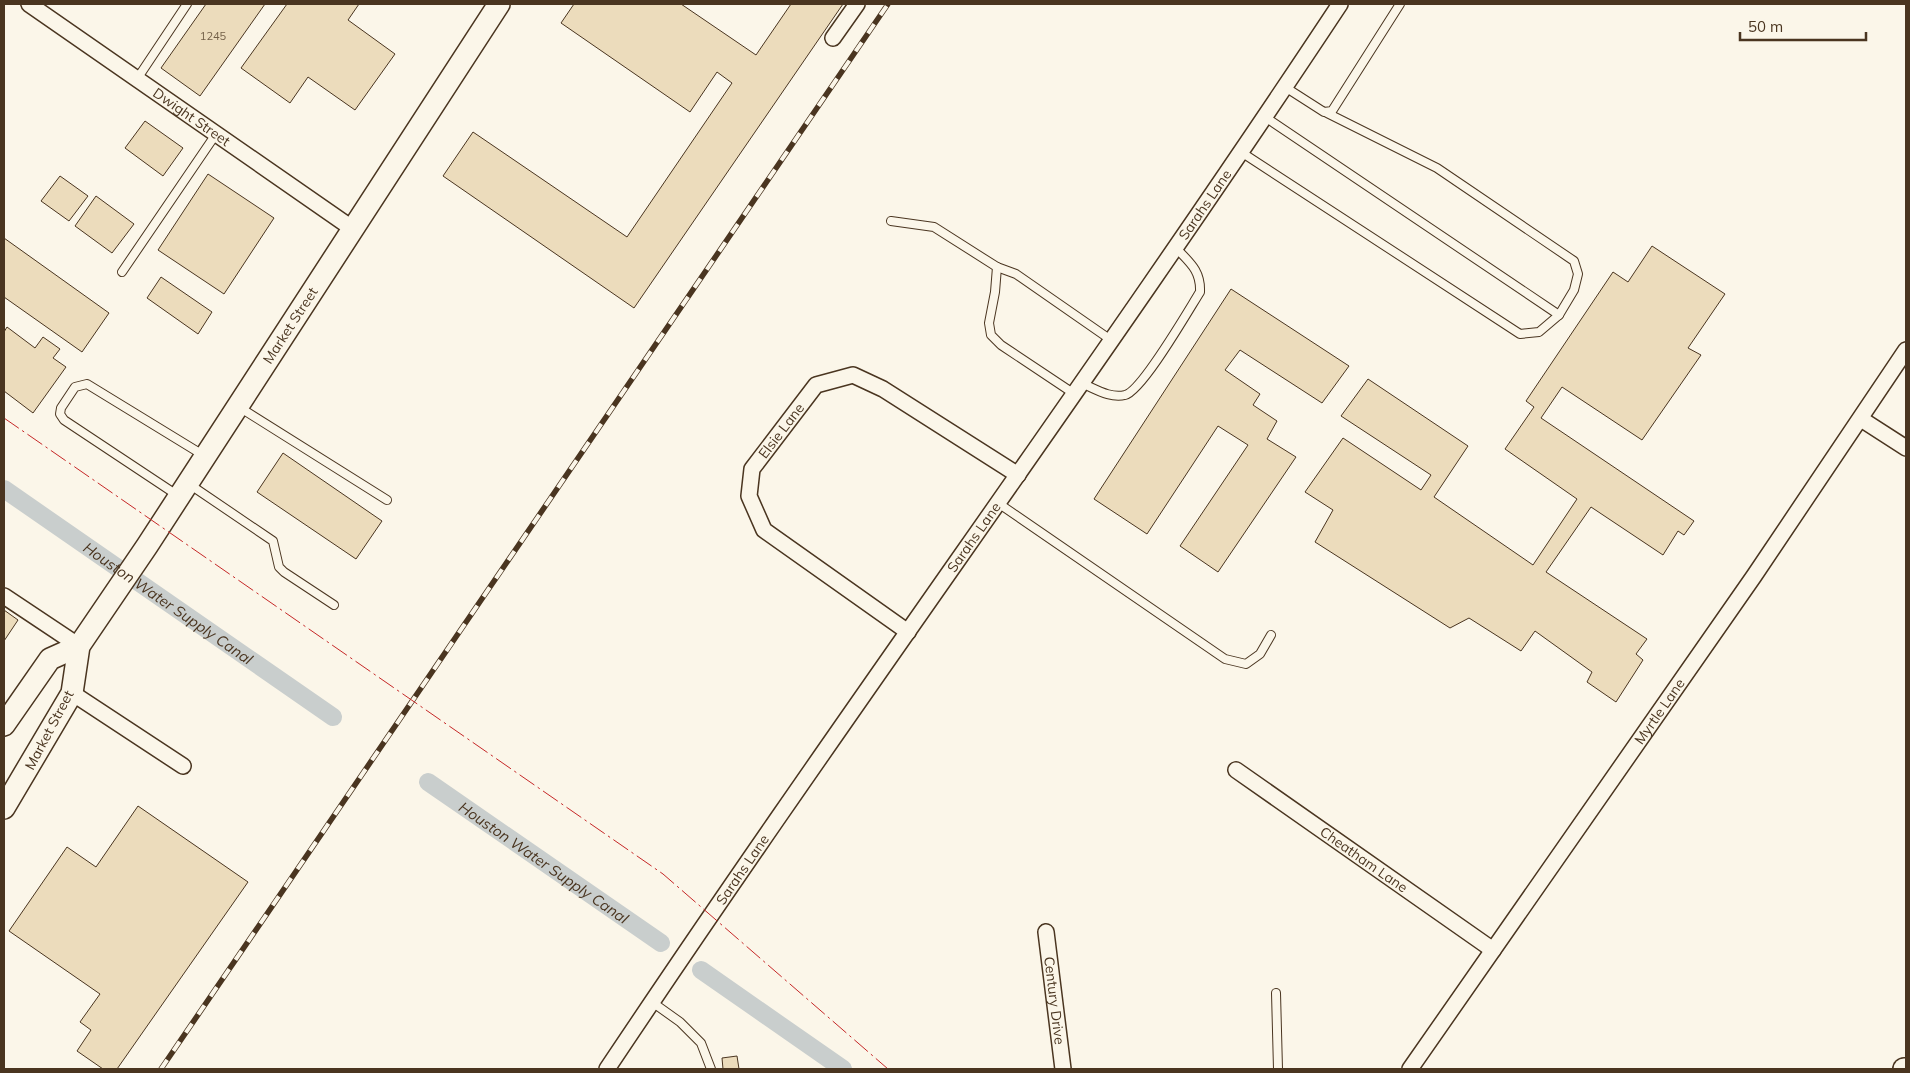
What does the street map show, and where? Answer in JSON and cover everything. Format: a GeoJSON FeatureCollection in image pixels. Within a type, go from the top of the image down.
{"type":"FeatureCollection","features":[{"type":"Feature","properties":{"kind":"main road","name":"Market Street"},"geometry":{"type":"LineString","coordinates":[[4,808],[72,693],[78,646],[147,546],[499,4]]}},
{"type":"Feature","properties":{"kind":"main road"},"geometry":{"type":"LineString","coordinates":[[4,725],[50,659],[78,646]]}},
{"type":"Feature","properties":{"kind":"street","name":"Dwight Street"},"geometry":{"type":"LineString","coordinates":[[29,4],[353,229]]}},
{"type":"Feature","properties":{"kind":"street"},"geometry":{"type":"LineString","coordinates":[[834,38],[857,4]]}},
{"type":"Feature","properties":{"kind":"street","name":"Sarahs Lane"},"geometry":{"type":"LineString","coordinates":[[607,1069],[1265,117],[1340,4]]}},
{"type":"Feature","properties":{"kind":"street","name":"Myrtle Lane"},"geometry":{"type":"LineString","coordinates":[[1410,1069],[1754,576],[1906,350]]}},
{"type":"Feature","properties":{"kind":"street","name":"Elsie Lane"},"geometry":{"type":"LineString","coordinates":[[908,632],[764,530],[749,496],[752,469],[816,386],[853,375],[883,390],[1018,475]]}},
{"type":"Feature","properties":{"kind":"street"},"geometry":{"type":"LineString","coordinates":[[1861,419],[1906,448]]}},
{"type":"Feature","properties":{"kind":"street"},"geometry":{"type":"LineString","coordinates":[[4,596],[78,646]]}},
{"type":"Feature","properties":{"kind":"street"},"geometry":{"type":"LineString","coordinates":[[72,693],[183,766]]}},
{"type":"Feature","properties":{"kind":"street","name":"Cheatham Lane"},"geometry":{"type":"LineString","coordinates":[[1236,770],[1493,950]]}},
{"type":"Feature","properties":{"kind":"street","name":"Century Drive"},"geometry":{"type":"LineString","coordinates":[[1046,932],[1063,1069]]}},
{"type":"Feature","properties":{"kind":"lane"},"geometry":{"type":"LineString","coordinates":[[137,78],[187,4]]}},
{"type":"Feature","properties":{"kind":"lane"},"geometry":{"type":"LineString","coordinates":[[1327,113],[1332,111],[1400,4]]}},
{"type":"Feature","properties":{"kind":"lane"},"geometry":{"type":"LineString","coordinates":[[1240,152],[1520,334],[1539,332],[1559,315],[1574,290],[1578,274],[1574,262],[1437,168],[1327,113],[1285,87]]}},
{"type":"Feature","properties":{"kind":"lane"},"geometry":{"type":"LineString","coordinates":[[1265,117],[1559,315]]}},
{"type":"Feature","properties":{"kind":"lane"},"geometry":{"type":"LineString","coordinates":[[122,272],[216,134]]}},
{"type":"Feature","properties":{"kind":"lane"},"geometry":{"type":"LineString","coordinates":[[891,221],[934,228],[997,267],[1016,274],[1111,340]]}},
{"type":"Feature","properties":{"kind":"lane"},"geometry":{"type":"LineString","coordinates":[[997,267],[995,292],[989,323],[991,335],[1001,346],[1077,388],[1116,396],[1126,395],[1141,383],[1200,292],[1201,281],[1195,268],[1175,247]]}},
{"type":"Feature","properties":{"kind":"lane"},"geometry":{"type":"LineString","coordinates":[[204,456],[87,384],[75,387],[61,408],[60,414],[64,420],[273,542],[279,567],[334,605]]}},
{"type":"Feature","properties":{"kind":"lane"},"geometry":{"type":"LineString","coordinates":[[238,406],[387,500]]}},
{"type":"Feature","properties":{"kind":"lane"},"geometry":{"type":"LineString","coordinates":[[998,503],[1225,659],[1246,664],[1260,654],[1271,635]]}},
{"type":"Feature","properties":{"kind":"lane"},"geometry":{"type":"LineString","coordinates":[[1276,993],[1278,1069]]}},
{"type":"Feature","properties":{"kind":"lane"},"geometry":{"type":"LineString","coordinates":[[652,1002],[680,1022],[701,1043],[711,1069]]}},
{"type":"Feature","properties":{"kind":"building"},"geometry":{"type":"Polygon","coordinates":[[[206,4],[265,4],[200,96],[161,68],[206,4]]]}},
{"type":"Feature","properties":{"kind":"building"},"geometry":{"type":"Polygon","coordinates":[[[287,4],[359,4],[348,20],[395,54],[355,110],[308,77],[290,103],[241,68],[287,4]]]}},
{"type":"Feature","properties":{"kind":"building"},"geometry":{"type":"Polygon","coordinates":[[[574,4],[681,4],[756,55],[791,4],[843,4],[634,308],[443,176],[473,132],[627,237],[732,83],[717,72],[690,112],[561,23],[574,4]]]}},
{"type":"Feature","properties":{"kind":"building"},"geometry":{"type":"Polygon","coordinates":[[[145,121],[183,148],[163,176],[125,148],[145,121]]]}},
{"type":"Feature","properties":{"kind":"building"},"geometry":{"type":"Polygon","coordinates":[[[208,174],[274,218],[224,294],[158,250],[208,174]]]}},
{"type":"Feature","properties":{"kind":"building"},"geometry":{"type":"Polygon","coordinates":[[[60,176],[88,196],[69,221],[41,201],[60,176]]]}},
{"type":"Feature","properties":{"kind":"building"},"geometry":{"type":"Polygon","coordinates":[[[96,196],[134,224],[112,253],[75,226],[96,196]]]}},
{"type":"Feature","properties":{"kind":"building"},"geometry":{"type":"Polygon","coordinates":[[[4,238],[109,313],[82,352],[4,297],[4,238]]]}},
{"type":"Feature","properties":{"kind":"building"},"geometry":{"type":"Polygon","coordinates":[[[1652,246],[1725,294],[1688,348],[1701,355],[1642,440],[1562,387],[1541,418],[1694,521],[1684,535],[1678,531],[1663,555],[1591,507],[1546,572],[1647,639],[1636,654],[1643,660],[1616,702],[1587,682],[1592,672],[1535,631],[1521,651],[1469,618],[1450,628],[1315,542],[1333,510],[1305,492],[1343,438],[1421,490],[1431,475],[1341,416],[1368,379],[1468,446],[1434,497],[1533,565],[1577,499],[1505,449],[1534,407],[1526,401],[1613,272],[1628,282],[1652,246]]]}},
{"type":"Feature","properties":{"kind":"building"},"geometry":{"type":"Polygon","coordinates":[[[161,277],[212,312],[198,334],[147,298],[161,277]]]}},
{"type":"Feature","properties":{"kind":"building"},"geometry":{"type":"Polygon","coordinates":[[[1231,289],[1349,366],[1322,403],[1240,350],[1225,370],[1260,394],[1253,405],[1277,421],[1267,439],[1296,457],[1218,572],[1180,546],[1248,445],[1218,426],[1147,534],[1094,499],[1231,289]]]}},
{"type":"Feature","properties":{"kind":"building"},"geometry":{"type":"Polygon","coordinates":[[[7,327],[35,348],[43,337],[60,349],[53,358],[66,367],[33,413],[4,391],[4,332],[7,327]]]}},
{"type":"Feature","properties":{"kind":"building"},"geometry":{"type":"Polygon","coordinates":[[[283,453],[382,521],[356,559],[257,492],[283,453]]]}},
{"type":"Feature","properties":{"kind":"building"},"geometry":{"type":"Polygon","coordinates":[[[4,610],[18,620],[4,641],[4,610]]]}},
{"type":"Feature","properties":{"kind":"building"},"geometry":{"type":"Polygon","coordinates":[[[138,806],[248,882],[117,1069],[103,1069],[77,1051],[91,1030],[80,1022],[100,994],[9,931],[67,847],[96,867],[138,806]]]}},
{"type":"Feature","properties":{"kind":"building"},"geometry":{"type":"Polygon","coordinates":[[[737,1056],[739,1069],[723,1069],[722,1058],[737,1056]]]}},
{"type":"Feature","properties":{"kind":"waterway","name":"Houston Water Supply Canal"},"geometry":{"type":"LineString","coordinates":[[4,489],[333,717]]}},
{"type":"Feature","properties":{"kind":"waterway","name":"Houston Water Supply Canal"},"geometry":{"type":"LineString","coordinates":[[428,782],[661,943]]}},
{"type":"Feature","properties":{"kind":"waterway","name":"Houston Water Supply Canal"},"geometry":{"type":"LineString","coordinates":[[701,970],[843,1069]]}},
{"type":"Feature","properties":{"kind":"railway"},"geometry":{"type":"LineString","coordinates":[[161,1069],[888,4]]}},
{"type":"Feature","properties":{"kind":"power"},"geometry":{"type":"LineString","coordinates":[[4,418],[663,874],[888,1069]]}}]}
